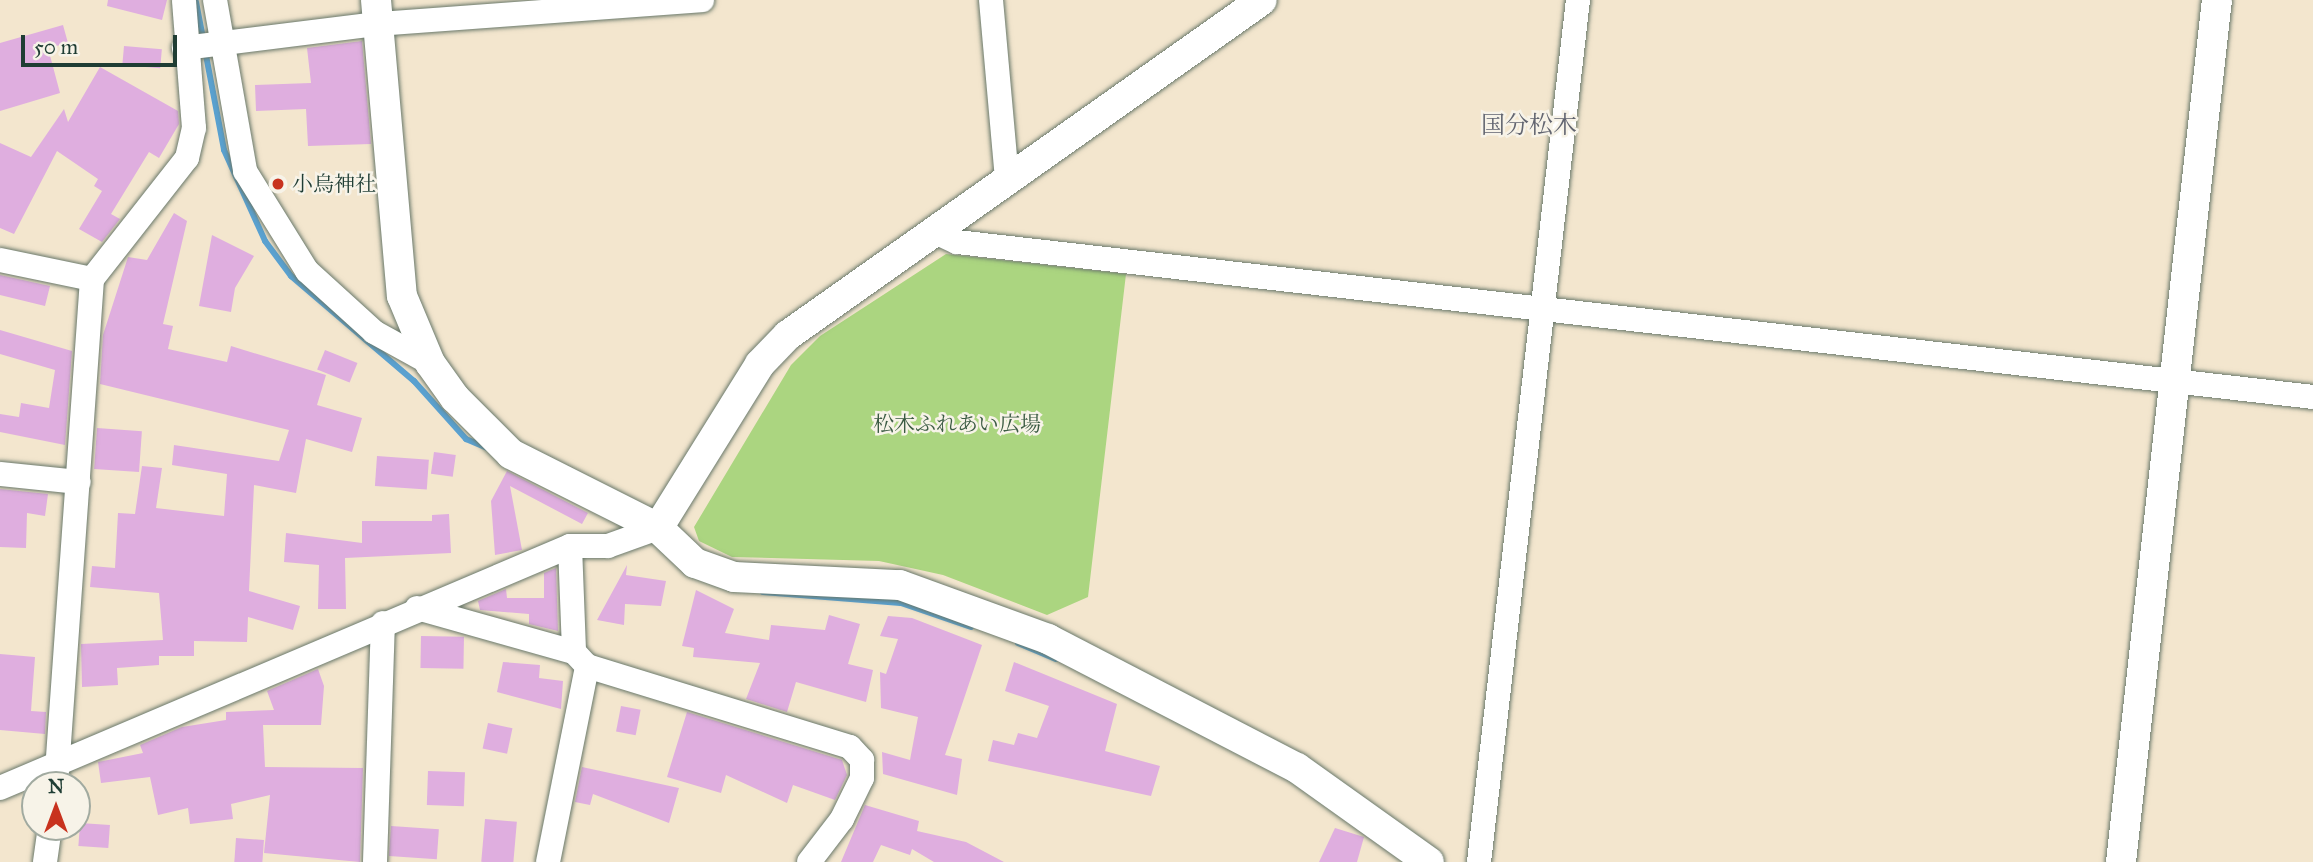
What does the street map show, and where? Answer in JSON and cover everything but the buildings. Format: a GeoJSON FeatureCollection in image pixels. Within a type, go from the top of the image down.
{"type":"FeatureCollection","features":[{"type":"Feature","properties":{"kind":"street"},"geometry":{"type":"LineString","coordinates":[[57,771],[92,279],[187,158],[194,128],[184,48],[184,0]]}},
{"type":"Feature","properties":{"kind":"street"},"geometry":{"type":"LineString","coordinates":[[215,0],[218,41],[245,171],[307,271],[374,332],[430,363],[511,454],[658,528],[695,563],[734,577],[900,585],[1048,639],[1297,768],[1429,862]]}},
{"type":"Feature","properties":{"kind":"street"},"geometry":{"type":"LineString","coordinates":[[184,48],[377,12],[702,0]]}},
{"type":"Feature","properties":{"kind":"street"},"geometry":{"type":"LineString","coordinates":[[991,0],[1007,178]]}},
{"type":"Feature","properties":{"kind":"street"},"geometry":{"type":"LineString","coordinates":[[63,771],[383,623],[570,545],[608,546],[658,528],[772,350],[1007,178],[1262,0]]}},
{"type":"Feature","properties":{"kind":"street"},"geometry":{"type":"LineString","coordinates":[[1479,862],[1578,0]]}},
{"type":"Feature","properties":{"kind":"street"},"geometry":{"type":"LineString","coordinates":[[2121,862],[2170,376],[2217,0]]}},
{"type":"Feature","properties":{"kind":"street"},"geometry":{"type":"LineString","coordinates":[[377,12],[397,267],[430,363]]}},
{"type":"Feature","properties":{"kind":"street"},"geometry":{"type":"LineString","coordinates":[[933,231],[957,243],[2170,376],[2313,397]]}},
{"type":"Feature","properties":{"kind":"street"},"geometry":{"type":"LineString","coordinates":[[0,260],[92,279]]}},
{"type":"Feature","properties":{"kind":"street"},"geometry":{"type":"LineString","coordinates":[[0,474],[79,482]]}},
{"type":"Feature","properties":{"kind":"street"},"geometry":{"type":"LineString","coordinates":[[548,862],[581,659],[570,545]]}},
{"type":"Feature","properties":{"kind":"street"},"geometry":{"type":"LineString","coordinates":[[417,608],[850,747],[862,760],[862,778],[842,819],[809,862]]}},
{"type":"Feature","properties":{"kind":"street"},"geometry":{"type":"LineString","coordinates":[[375,862],[383,623]]}},
{"type":"Feature","properties":{"kind":"street"},"geometry":{"type":"LineString","coordinates":[[0,788],[21,783]]}},
{"type":"Feature","properties":{"kind":"street"},"geometry":{"type":"LineString","coordinates":[[45,862],[48,841]]}},
{"type":"Feature","properties":{"kind":"green space","name":"松木ふれあい広場"},"geometry":{"type":"Polygon","coordinates":[[[946,254],[1126,274],[1088,597],[1047,615],[943,575],[879,561],[732,557],[699,541],[694,527],[791,365],[820,336],[946,254]]]}},
{"type":"Feature","properties":{"kind":"waterway"},"geometry":{"type":"LineString","coordinates":[[196,2],[203,39]]}},
{"type":"Feature","properties":{"kind":"waterway"},"geometry":{"type":"LineString","coordinates":[[205,50],[224,150],[265,241],[291,276],[414,381],[466,439],[489,449]]}},
{"type":"Feature","properties":{"kind":"waterway"},"geometry":{"type":"LineString","coordinates":[[763,592],[901,603],[971,627]]}},
{"type":"Feature","properties":{"kind":"waterway"},"geometry":{"type":"LineString","coordinates":[[1018,643],[1056,659]]}},
{"type":"Feature","properties":{"kind":"place","name":"小烏神社"},"geometry":{"type":"Point","coordinates":[278,184]}},
{"type":"Feature","properties":{"kind":"district","name":"国分松木"},"geometry":{"type":"Point","coordinates":[1529,126]}}]}
